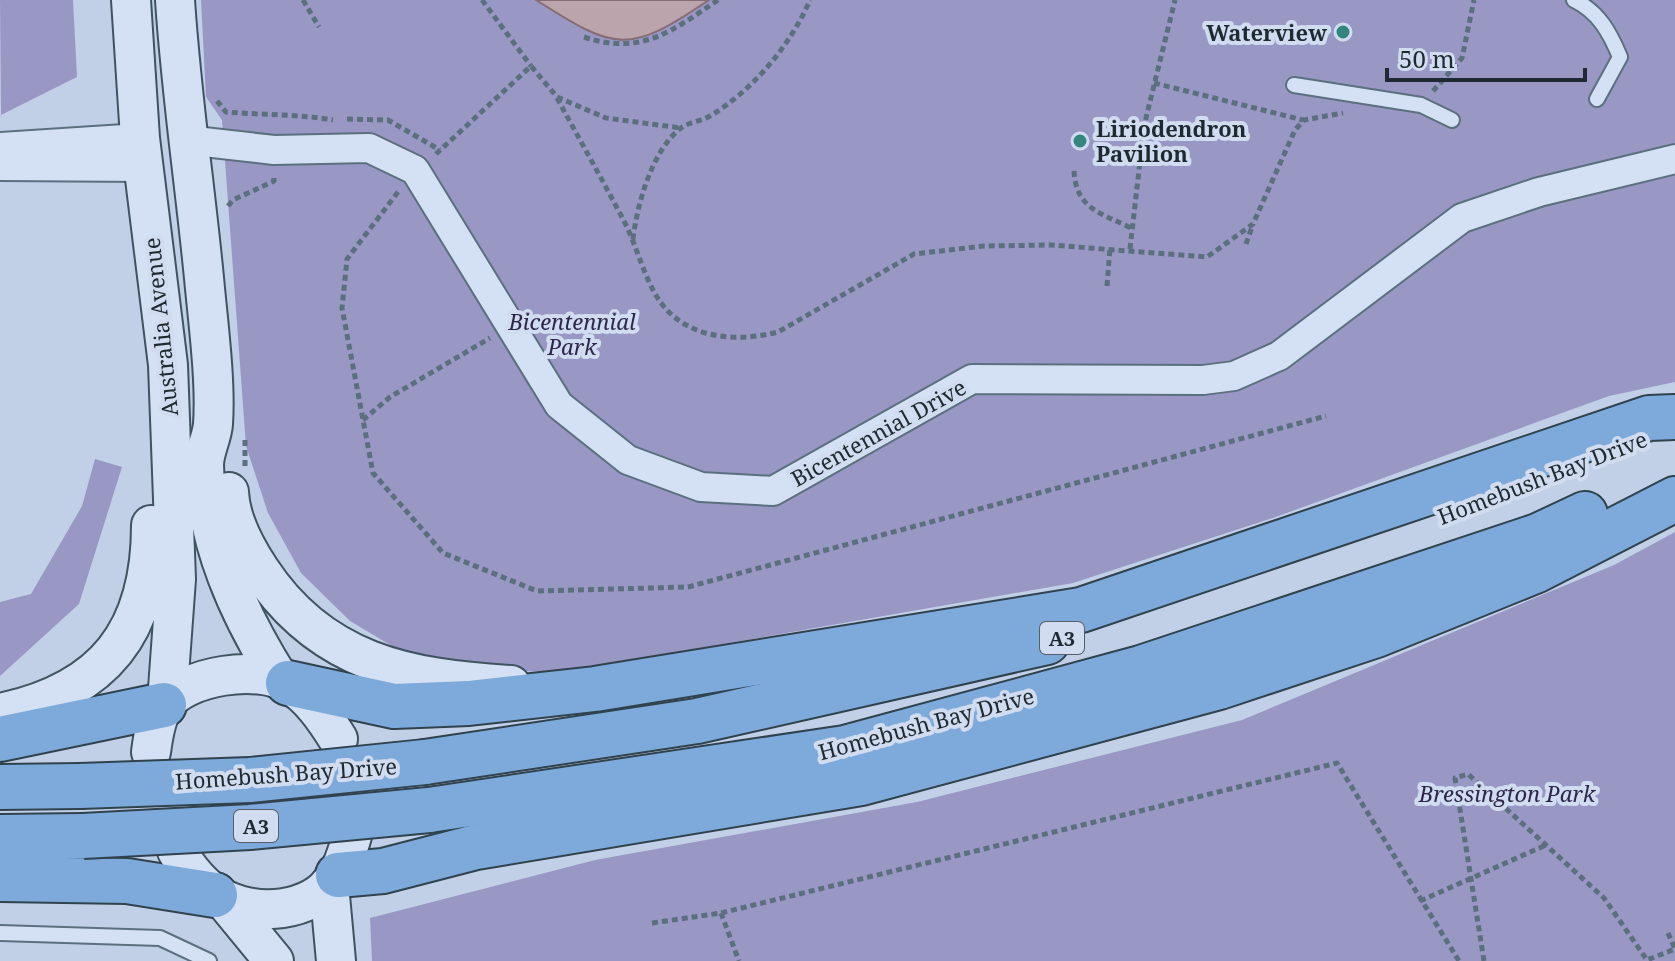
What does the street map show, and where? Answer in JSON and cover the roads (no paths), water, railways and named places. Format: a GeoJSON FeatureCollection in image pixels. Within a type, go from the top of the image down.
{"type":"FeatureCollection","features":[{"type":"Feature","properties":{"kind":"highway"},"geometry":{"type":"LineString","coordinates":[[284,681],[394,706],[469,703],[595,689],[1081,610],[1649,418],[1675,417]]}},
{"type":"Feature","properties":{"kind":"highway","name":"Homebush Bay Drive"},"geometry":{"type":"LineString","coordinates":[[0,787],[250,780],[425,762],[697,721],[1093,631],[1421,523],[1675,426]]}},
{"type":"Feature","properties":{"kind":"highway","name":"Homebush Bay Drive"},"geometry":{"type":"LineString","coordinates":[[0,837],[250,827],[429,810],[845,748],[942,719],[1141,668],[1538,536],[1675,473]]}},
{"type":"Feature","properties":{"kind":"highway"},"geometry":{"type":"LineString","coordinates":[[340,865],[383,871],[476,847],[861,783],[1219,687],[1376,635],[1537,570],[1675,499]]}},
{"type":"Feature","properties":{"kind":"highway"},"geometry":{"type":"LineString","coordinates":[[0,739],[165,703]]}},
{"type":"Feature","properties":{"kind":"highway"},"geometry":{"type":"LineString","coordinates":[[0,879],[127,881],[219,897]]}},
{"type":"Feature","properties":{"kind":"main road","name":"Australia Avenue"},"geometry":{"type":"LineString","coordinates":[[131,0],[142,152],[168,365],[176,579],[165,703],[151,752]]}},
{"type":"Feature","properties":{"kind":"main road","name":"Australia Avenue"},"geometry":{"type":"LineString","coordinates":[[175,0],[186,140],[229,429],[204,461],[208,506],[219,556],[232,592],[284,681]]}},
{"type":"Feature","properties":{"kind":"main road"},"geometry":{"type":"LineString","coordinates":[[0,713],[79,686],[107,662],[141,607],[149,576],[151,543],[149,360],[175,257],[167,150],[186,140]]}},
{"type":"Feature","properties":{"kind":"main road"},"geometry":{"type":"LineString","coordinates":[[229,429],[229,503],[250,554],[281,600],[328,640],[360,658],[419,676],[595,689]]}},
{"type":"Feature","properties":{"kind":"main road"},"geometry":{"type":"LineString","coordinates":[[165,703],[188,688],[218,676],[244,674],[284,681],[315,706],[338,739]]}},
{"type":"Feature","properties":{"kind":"main road"},"geometry":{"type":"LineString","coordinates":[[177,851],[196,878],[219,897],[274,961]]}},
{"type":"Feature","properties":{"kind":"main road"},"geometry":{"type":"LineString","coordinates":[[219,897],[265,909],[285,908],[313,900],[340,865]]}},
{"type":"Feature","properties":{"kind":"main road"},"geometry":{"type":"LineString","coordinates":[[336,961],[340,865]]}},
{"type":"Feature","properties":{"kind":"street","name":"Bicentennial Drive"},"geometry":{"type":"LineString","coordinates":[[186,140],[274,150],[369,148],[415,170],[559,405],[628,460],[701,487],[773,491],[972,379],[1203,380],[1234,376],[1279,356],[1462,218],[1539,192],[1675,159]]}},
{"type":"Feature","properties":{"kind":"street"},"geometry":{"type":"LineString","coordinates":[[0,147],[142,152]]}},
{"type":"Feature","properties":{"kind":"street"},"geometry":{"type":"LineString","coordinates":[[0,166],[142,152]]}},
{"type":"Feature","properties":{"kind":"lane"},"geometry":{"type":"LineString","coordinates":[[1574,0],[1587,6],[1610,31],[1620,57],[1597,99]]}},
{"type":"Feature","properties":{"kind":"lane"},"geometry":{"type":"LineString","coordinates":[[1294,85],[1421,105],[1452,120]]}},
{"type":"Feature","properties":{"kind":"lane"},"geometry":{"type":"LineString","coordinates":[[0,933],[160,938],[209,961]]}},
{"type":"Feature","properties":{"kind":"place","name":"Waterview"},"geometry":{"type":"Point","coordinates":[1343,32]}},
{"type":"Feature","properties":{"kind":"place","name":"Liriodendron Pavilion"},"geometry":{"type":"Point","coordinates":[1080,141]}},
{"type":"Feature","properties":{"kind":"park label","name":"Bicentennial Park"},"geometry":{"type":"Point","coordinates":[572,334]}},
{"type":"Feature","properties":{"kind":"park label","name":"Bressington Park"},"geometry":{"type":"Point","coordinates":[1507,793]}}]}
